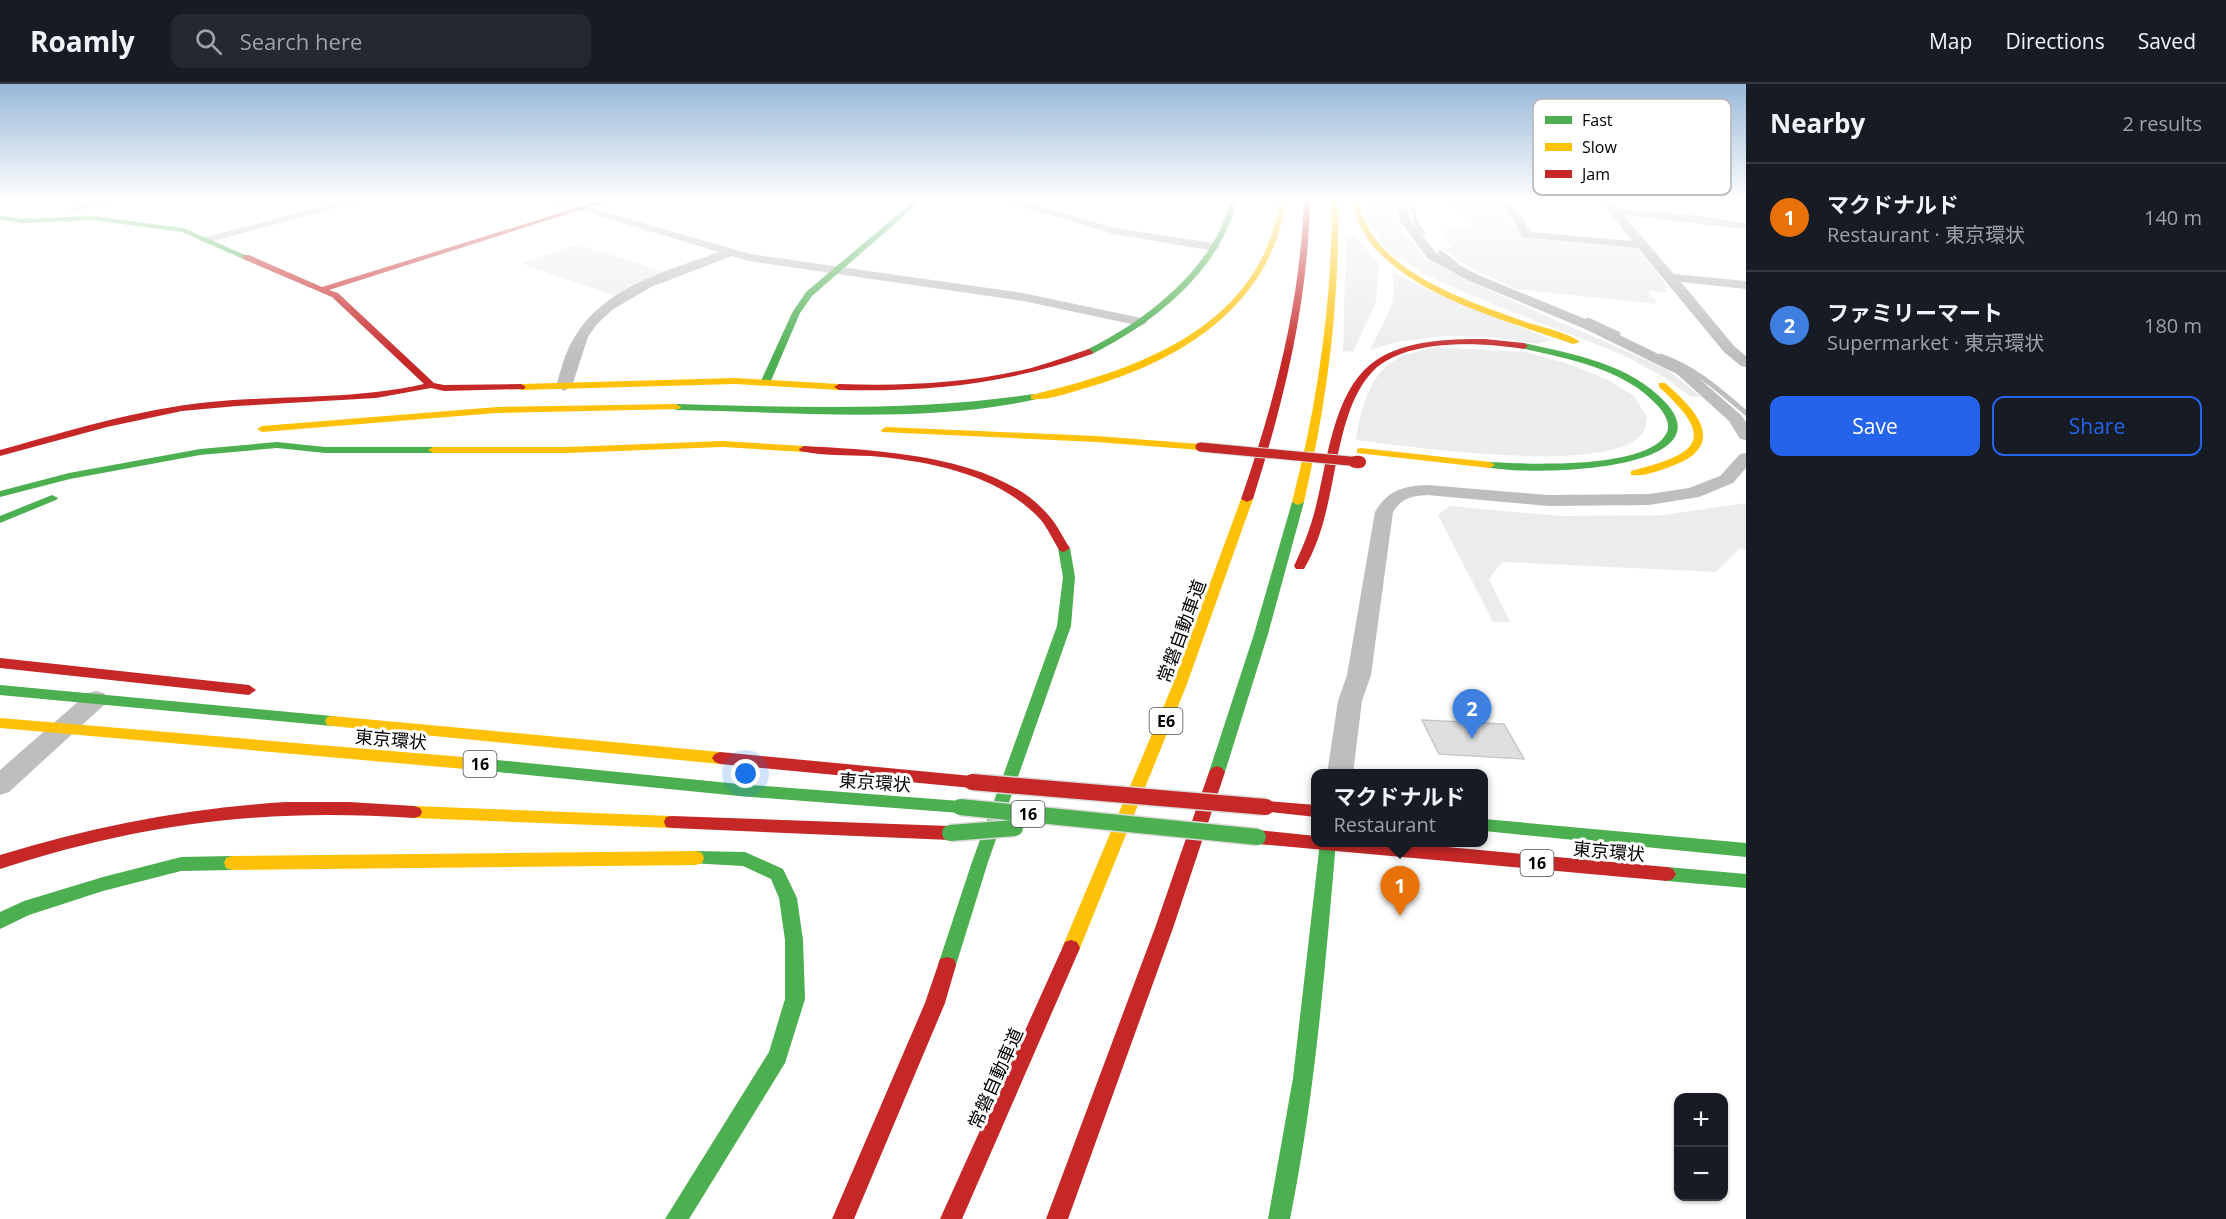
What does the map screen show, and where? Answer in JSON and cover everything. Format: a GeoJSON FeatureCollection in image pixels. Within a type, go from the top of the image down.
{"type":"FeatureCollection","features":[{"type":"Feature","properties":{"kind":"main road"},"geometry":{"type":"LineString","coordinates":[[237,253],[335,295],[432,385]]}},
{"type":"Feature","properties":{"kind":"main road"},"geometry":{"type":"LineString","coordinates":[[323,289],[438,253]]}},
{"type":"Feature","properties":{"kind":"main road"},"geometry":{"type":"LineString","coordinates":[[765,383],[796,313],[809,294],[857,253]]}},
{"type":"Feature","properties":{"kind":"main road"},"geometry":{"type":"LineString","coordinates":[[0,453],[124,421],[184,409],[381,396],[432,385],[444,388],[467,388],[690,381],[888,387],[943,386],[1002,379],[1076,359],[1110,343],[1140,322],[1192,274],[1209,253]]}},
{"type":"Feature","properties":{"kind":"main road"},"geometry":{"type":"LineString","coordinates":[[805,411],[1009,402],[1077,390],[1126,374],[1159,358],[1204,328],[1251,284],[1270,253]]}},
{"type":"Feature","properties":{"kind":"main road","name":"常磐自動車道"},"geometry":{"type":"LineString","coordinates":[[951,1219],[1082,927],[1176,697],[1246,508],[1279,394],[1296,318],[1304,253]]}},
{"type":"Feature","properties":{"kind":"main road"},"geometry":{"type":"LineString","coordinates":[[1057,1219],[1156,956],[1239,708],[1295,519],[1314,440],[1337,278],[1336,253]]}},
{"type":"Feature","properties":{"kind":"main road"},"geometry":{"type":"LineString","coordinates":[[0,485],[87,463],[274,429],[412,416],[581,407],[805,411],[1202,442],[1360,457],[1519,477],[1615,476],[1665,467],[1694,452],[1701,441],[1702,429],[1690,408],[1663,385],[1621,362],[1459,296],[1414,274],[1386,253]]}},
{"type":"Feature","properties":{"kind":"main road"},"geometry":{"type":"LineString","coordinates":[[1294,579],[1317,525],[1348,406],[1363,376],[1372,367],[1395,353],[1424,345],[1478,342],[1517,345],[1563,355],[1604,369],[1638,385],[1662,402],[1673,421],[1673,430],[1669,438],[1652,451],[1640,456],[1604,463],[1543,466],[1360,457]]}},
{"type":"Feature","properties":{"kind":"main road"},"geometry":{"type":"LineString","coordinates":[[245,429],[274,429]]}},
{"type":"Feature","properties":{"kind":"main road"},"geometry":{"type":"LineString","coordinates":[[871,430],[1202,442]]}},
{"type":"Feature","properties":{"kind":"main road"},"geometry":{"type":"LineString","coordinates":[[0,494],[107,468],[200,452],[277,445],[325,450],[567,450],[723,444],[795,435]]}},
{"type":"Feature","properties":{"kind":"main road"},"geometry":{"type":"LineString","coordinates":[[723,444],[865,452],[921,459],[977,473],[1020,496],[1039,511],[1058,536],[1069,563],[1071,585],[1064,626],[980,862],[935,1003],[843,1219]]}},
{"type":"Feature","properties":{"kind":"main road"},"geometry":{"type":"LineString","coordinates":[[82,488],[151,471],[325,450]]}},
{"type":"Feature","properties":{"kind":"main road"},"geometry":{"type":"LineString","coordinates":[[0,520],[65,494]]}},
{"type":"Feature","properties":{"kind":"main road"},"geometry":{"type":"LineString","coordinates":[[1239,708],[1285,600]]}},
{"type":"Feature","properties":{"kind":"main road"},"geometry":{"type":"LineString","coordinates":[[0,663],[263,692]]}},
{"type":"Feature","properties":{"kind":"main road","name":"東京環状"},"geometry":{"type":"LineString","coordinates":[[0,690],[972,782],[1311,811]]}},
{"type":"Feature","properties":{"kind":"main road"},"geometry":{"type":"LineString","coordinates":[[402,713],[468,735]]}},
{"type":"Feature","properties":{"kind":"main road","name":"東京環状"},"geometry":{"type":"LineString","coordinates":[[0,723],[455,762],[739,790],[960,807],[1311,842]]}},
{"type":"Feature","properties":{"kind":"main road"},"geometry":{"type":"LineString","coordinates":[[0,862],[101,831],[199,814],[255,810],[326,808],[950,833],[1095,822]]}},
{"type":"Feature","properties":{"kind":"main road","name":"東京環状"},"geometry":{"type":"LineString","coordinates":[[1488,825],[1746,850]]}},
{"type":"Feature","properties":{"kind":"main road"},"geometry":{"type":"LineString","coordinates":[[1279,1219],[1294,1153],[1307,1062],[1328,847]]}},
{"type":"Feature","properties":{"kind":"main road","name":"東京環状"},"geometry":{"type":"LineString","coordinates":[[1361,847],[1746,882]]}},
{"type":"Feature","properties":{"kind":"main road"},"geometry":{"type":"LineString","coordinates":[[0,921],[24,909],[103,884],[181,864],[618,858],[745,859],[777,874],[788,898],[794,940],[795,999],[778,1056],[676,1219]]}},
{"type":"Feature","properties":{"kind":"street"},"geometry":{"type":"LineString","coordinates":[[564,386],[581,337],[588,326],[607,307],[641,288],[728,253],[1034,299],[1140,322]]}},
{"type":"Feature","properties":{"kind":"street"},"geometry":{"type":"LineString","coordinates":[[1430,253],[1485,283],[1590,327],[1682,371],[1741,419],[1746,435]]}},
{"type":"Feature","properties":{"kind":"street"},"geometry":{"type":"LineString","coordinates":[[1648,253],[1729,349],[1746,363]]}},
{"type":"Feature","properties":{"kind":"street"},"geometry":{"type":"LineString","coordinates":[[1670,278],[1746,285]]}},
{"type":"Feature","properties":{"kind":"street"},"geometry":{"type":"LineString","coordinates":[[1341,769],[1350,700],[1359,675],[1384,512],[1390,500],[1410,491],[1427,490],[1559,501],[1649,499],[1709,489],[1732,477],[1746,458]]}},
{"type":"Feature","properties":{"kind":"street"},"geometry":{"type":"LineString","coordinates":[[0,785],[96,699]]}},
{"type":"Feature","properties":{"kind":"shaded area"},"geometry":{"type":"Polygon","coordinates":[[[550,253],[605,253],[669,273],[616,296],[520,263],[550,253]]]}},
{"type":"Feature","properties":{"kind":"shaded area"},"geometry":{"type":"Polygon","coordinates":[[[1346,253],[1369,253],[1379,265],[1376,302],[1353,352],[1343,351],[1346,253]]]}},
{"type":"Feature","properties":{"kind":"shaded area"},"geometry":{"type":"Polygon","coordinates":[[[1391,253],[1420,253],[1425,259],[1519,304],[1667,369],[1701,397],[1691,397],[1664,377],[1621,354],[1497,306],[1428,276],[1391,253]]]}},
{"type":"Feature","properties":{"kind":"shaded area"},"geometry":{"type":"Polygon","coordinates":[[[1449,253],[1640,253],[1669,288],[1664,288],[1667,292],[1649,291],[1657,304],[1514,289],[1461,262],[1449,253]]]}},
{"type":"Feature","properties":{"kind":"shaded area"},"geometry":{"type":"Polygon","coordinates":[[[1392,272],[1429,290],[1552,340],[1538,344],[1492,337],[1446,336],[1401,341],[1370,350],[1392,303],[1394,283],[1392,272]]]}},
{"type":"Feature","properties":{"kind":"shaded area"},"geometry":{"type":"Polygon","coordinates":[[[1436,347],[1526,352],[1572,365],[1608,380],[1634,396],[1647,417],[1645,429],[1626,445],[1595,453],[1554,456],[1462,452],[1356,440],[1360,417],[1368,393],[1381,372],[1400,357],[1436,347]]]}},
{"type":"Feature","properties":{"kind":"shaded area"},"geometry":{"type":"Polygon","coordinates":[[[1746,503],[1746,550],[1740,548],[1716,572],[1502,562],[1489,579],[1510,622],[1493,622],[1438,515],[1449,506],[1561,516],[1664,515],[1746,503]]]}},
{"type":"Feature","properties":{"kind":"building"},"geometry":{"type":"Polygon","coordinates":[[[1422,720],[1504,724],[1524,759],[1439,754],[1422,720]]]}},
{"type":"Feature","properties":{"kind":"waterway"},"geometry":{"type":"LineString","coordinates":[[1441,253],[1456,264]]}},
{"type":"Feature","properties":{"kind":"waterway"},"geometry":{"type":"LineString","coordinates":[[1588,320],[1618,334]]}},
{"type":"Feature","properties":{"kind":"waterway"},"geometry":{"type":"LineString","coordinates":[[1661,356],[1696,373],[1746,413]]}},
{"type":"Feature","properties":{"kind":"traffic: fast"},"geometry":{"type":"LineString","coordinates":[[237,253],[246,257]]}},
{"type":"Feature","properties":{"kind":"traffic: fast"},"geometry":{"type":"LineString","coordinates":[[765,383],[796,313],[809,294],[857,253]]}},
{"type":"Feature","properties":{"kind":"traffic: fast"},"geometry":{"type":"LineString","coordinates":[[1089,352],[1122,334],[1158,307],[1176,292],[1210,253]]}},
{"type":"Feature","properties":{"kind":"traffic: fast"},"geometry":{"type":"LineString","coordinates":[[1490,465],[1557,467],[1610,463],[1633,458],[1653,450],[1668,439],[1672,432],[1672,421],[1667,410],[1655,396],[1639,385],[1621,375],[1582,360],[1524,346]]}},
{"type":"Feature","properties":{"kind":"traffic: fast"},"geometry":{"type":"LineString","coordinates":[[676,407],[901,410],[990,404],[1034,397]]}},
{"type":"Feature","properties":{"kind":"traffic: fast"},"geometry":{"type":"LineString","coordinates":[[0,494],[69,476],[200,452],[277,445],[325,450],[433,450]]}},
{"type":"Feature","properties":{"kind":"traffic: fast"},"geometry":{"type":"LineString","coordinates":[[0,520],[52,498]]}},
{"type":"Feature","properties":{"kind":"traffic: fast"},"geometry":{"type":"LineString","coordinates":[[1217,772],[1261,634],[1298,502]]}},
{"type":"Feature","properties":{"kind":"traffic: fast"},"geometry":{"type":"LineString","coordinates":[[947,965],[980,862],[1064,626],[1069,596],[1069,577],[1064,548]]}},
{"type":"Feature","properties":{"kind":"traffic: fast"},"geometry":{"type":"LineString","coordinates":[[0,690],[332,721]]}},
{"type":"Feature","properties":{"kind":"traffic: fast"},"geometry":{"type":"LineString","coordinates":[[487,765],[739,790],[960,807]]}},
{"type":"Feature","properties":{"kind":"traffic: fast"},"geometry":{"type":"LineString","coordinates":[[960,807],[1258,837]]}},
{"type":"Feature","properties":{"kind":"traffic: fast"},"geometry":{"type":"LineString","coordinates":[[1488,825],[1746,850]]}},
{"type":"Feature","properties":{"kind":"traffic: fast"},"geometry":{"type":"LineString","coordinates":[[950,833],[1015,828]]}},
{"type":"Feature","properties":{"kind":"traffic: fast"},"geometry":{"type":"LineString","coordinates":[[1279,1219],[1304,1078],[1328,847]]}},
{"type":"Feature","properties":{"kind":"traffic: fast"},"geometry":{"type":"LineString","coordinates":[[676,1219],[778,1056],[795,999],[794,940],[788,898],[777,874],[745,859],[696,858]]}},
{"type":"Feature","properties":{"kind":"traffic: fast"},"geometry":{"type":"LineString","coordinates":[[0,921],[24,909],[103,884],[181,864],[232,863]]}},
{"type":"Feature","properties":{"kind":"traffic: fast"},"geometry":{"type":"LineString","coordinates":[[1667,874],[1746,881]]}},
{"type":"Feature","properties":{"kind":"traffic: slow"},"geometry":{"type":"LineString","coordinates":[[1034,397],[1098,381],[1131,369],[1193,336],[1221,316],[1244,292],[1269,253]]}},
{"type":"Feature","properties":{"kind":"traffic: slow"},"geometry":{"type":"LineString","coordinates":[[1298,502],[1322,390],[1331,315],[1335,253]]}},
{"type":"Feature","properties":{"kind":"traffic: slow"},"geometry":{"type":"LineString","coordinates":[[1384,253],[1416,277],[1442,291],[1576,342]]}},
{"type":"Feature","properties":{"kind":"traffic: slow"},"geometry":{"type":"LineString","coordinates":[[521,387],[735,381],[839,387]]}},
{"type":"Feature","properties":{"kind":"traffic: slow"},"geometry":{"type":"LineString","coordinates":[[1635,473],[1677,461],[1691,452],[1698,442],[1699,431],[1694,418],[1682,402],[1662,385]]}},
{"type":"Feature","properties":{"kind":"traffic: slow"},"geometry":{"type":"LineString","coordinates":[[262,429],[497,410],[676,407]]}},
{"type":"Feature","properties":{"kind":"traffic: slow"},"geometry":{"type":"LineString","coordinates":[[886,430],[1096,439],[1200,447]]}},
{"type":"Feature","properties":{"kind":"traffic: slow"},"geometry":{"type":"LineString","coordinates":[[433,450],[567,450],[723,444],[804,449]]}},
{"type":"Feature","properties":{"kind":"traffic: slow"},"geometry":{"type":"LineString","coordinates":[[1361,451],[1490,465]]}},
{"type":"Feature","properties":{"kind":"traffic: slow"},"geometry":{"type":"LineString","coordinates":[[1071,948],[1180,684],[1247,499]]}},
{"type":"Feature","properties":{"kind":"traffic: slow"},"geometry":{"type":"LineString","coordinates":[[332,721],[720,758]]}},
{"type":"Feature","properties":{"kind":"traffic: slow"},"geometry":{"type":"LineString","coordinates":[[0,723],[487,765]]}},
{"type":"Feature","properties":{"kind":"traffic: slow"},"geometry":{"type":"LineString","coordinates":[[414,812],[672,822]]}},
{"type":"Feature","properties":{"kind":"traffic: slow"},"geometry":{"type":"LineString","coordinates":[[232,863],[696,858]]}},
{"type":"Feature","properties":{"kind":"traffic: jam"},"geometry":{"type":"LineString","coordinates":[[323,289],[438,253]]}},
{"type":"Feature","properties":{"kind":"traffic: jam"},"geometry":{"type":"LineString","coordinates":[[1247,499],[1270,427],[1289,352],[1297,314],[1305,253]]}},
{"type":"Feature","properties":{"kind":"traffic: jam"},"geometry":{"type":"LineString","coordinates":[[246,257],[335,295],[431,385],[444,388],[521,387]]}},
{"type":"Feature","properties":{"kind":"traffic: jam"},"geometry":{"type":"LineString","coordinates":[[1300,566],[1320,514],[1343,416],[1359,383],[1370,369],[1393,355],[1445,343],[1472,342],[1524,346]]}},
{"type":"Feature","properties":{"kind":"traffic: jam"},"geometry":{"type":"LineString","coordinates":[[839,387],[936,386],[966,383],[1027,372],[1089,352]]}},
{"type":"Feature","properties":{"kind":"traffic: jam"},"geometry":{"type":"LineString","coordinates":[[0,453],[104,425],[182,408],[348,398],[431,385]]}},
{"type":"Feature","properties":{"kind":"traffic: jam"},"geometry":{"type":"LineString","coordinates":[[1200,447],[1360,462]]}},
{"type":"Feature","properties":{"kind":"traffic: jam"},"geometry":{"type":"LineString","coordinates":[[804,449],[913,458],[951,466],[987,478],[1019,495],[1045,518],[1064,548]]}},
{"type":"Feature","properties":{"kind":"traffic: jam"},"geometry":{"type":"LineString","coordinates":[[0,663],[249,690]]}},
{"type":"Feature","properties":{"kind":"traffic: jam"},"geometry":{"type":"LineString","coordinates":[[720,758],[972,782]]}},
{"type":"Feature","properties":{"kind":"traffic: jam"},"geometry":{"type":"LineString","coordinates":[[1057,1219],[1164,928],[1217,772]]}},
{"type":"Feature","properties":{"kind":"traffic: jam"},"geometry":{"type":"LineString","coordinates":[[972,782],[1266,807]]}},
{"type":"Feature","properties":{"kind":"traffic: jam"},"geometry":{"type":"LineString","coordinates":[[1266,807],[1311,811]]}},
{"type":"Feature","properties":{"kind":"traffic: jam"},"geometry":{"type":"LineString","coordinates":[[0,862],[121,829],[203,815],[286,808],[349,808],[414,812]]}},
{"type":"Feature","properties":{"kind":"traffic: jam"},"geometry":{"type":"LineString","coordinates":[[672,822],[950,833]]}},
{"type":"Feature","properties":{"kind":"traffic: jam"},"geometry":{"type":"LineString","coordinates":[[1258,837],[1311,842]]}},
{"type":"Feature","properties":{"kind":"traffic: jam"},"geometry":{"type":"LineString","coordinates":[[1369,847],[1667,874]]}},
{"type":"Feature","properties":{"kind":"traffic: jam"},"geometry":{"type":"LineString","coordinates":[[951,1219],[1071,948]]}},
{"type":"Feature","properties":{"kind":"traffic: jam"},"geometry":{"type":"LineString","coordinates":[[843,1219],[935,1003],[947,965]]}},
{"type":"Feature","properties":{"kind":"place","name":"ファミリーマート"},"geometry":{"type":"Point","coordinates":[1472,739]}},
{"type":"Feature","properties":{"kind":"place","name":"マクドナルド"},"geometry":{"type":"Point","coordinates":[1400,916]}}]}
